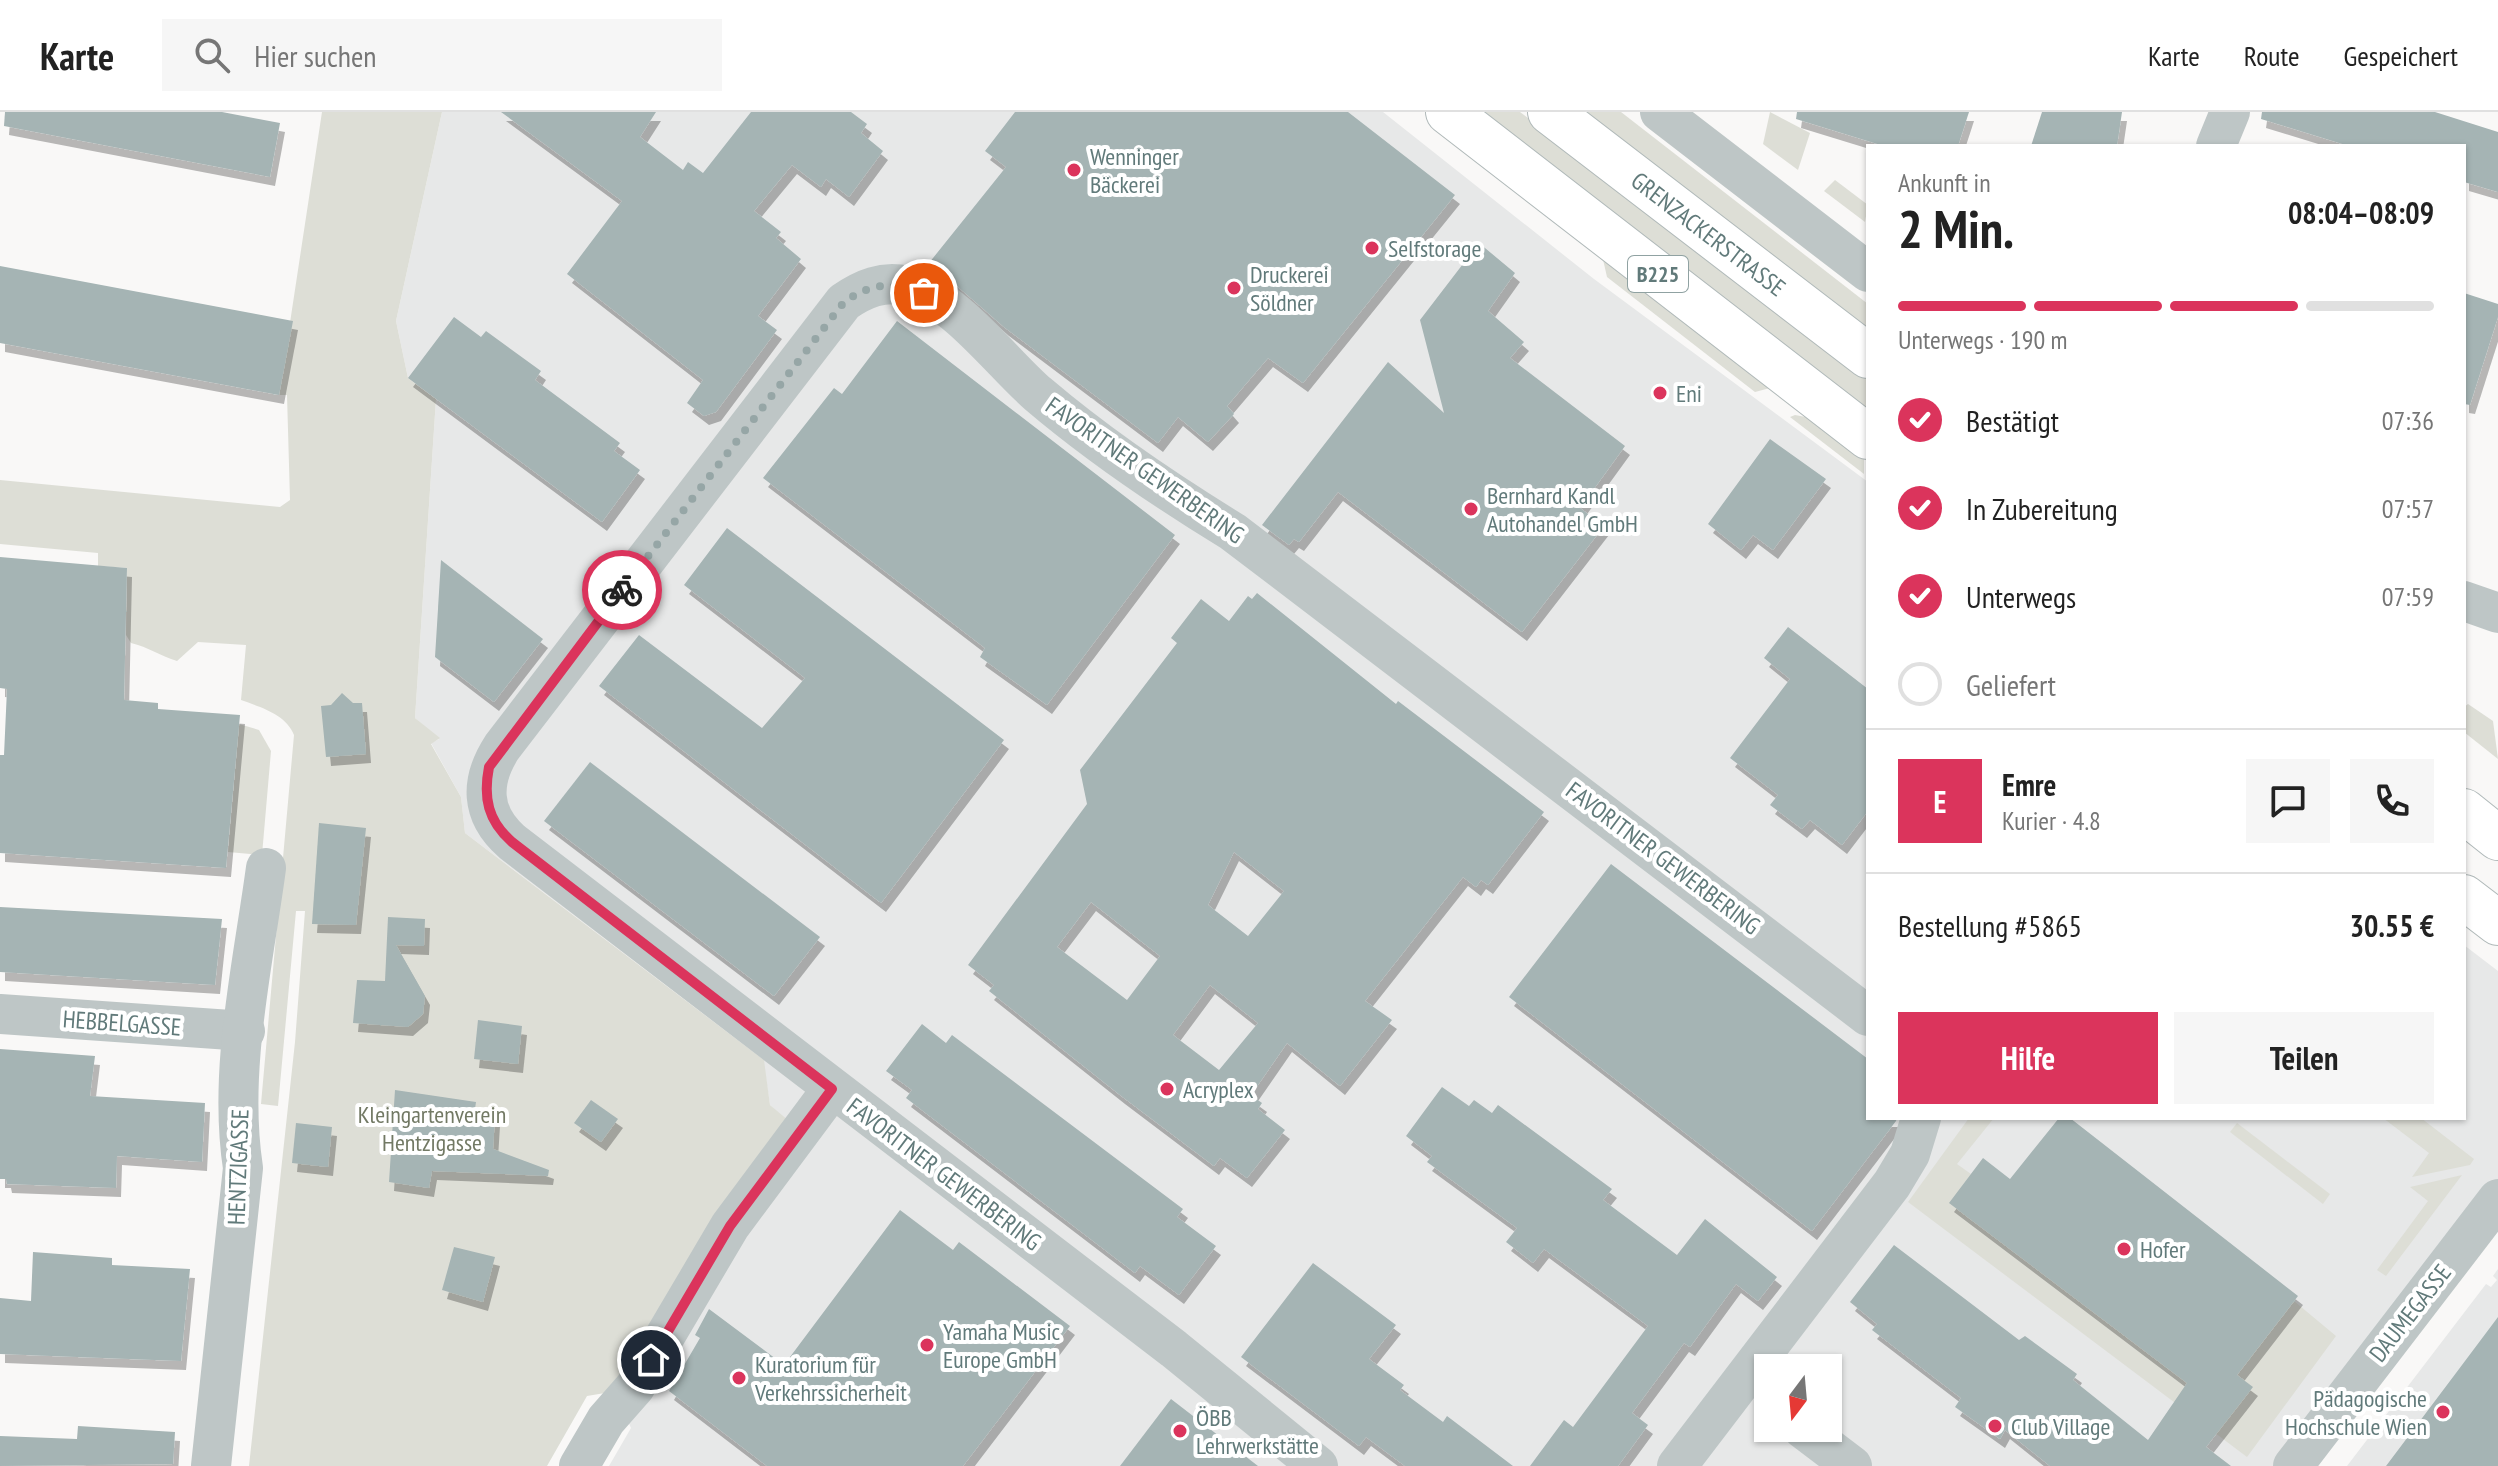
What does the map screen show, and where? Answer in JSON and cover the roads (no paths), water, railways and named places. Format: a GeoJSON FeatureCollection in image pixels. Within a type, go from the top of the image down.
{"type":"FeatureCollection","features":[{"type":"Feature","properties":{"kind":"main road","name":"B225"},"geometry":{"type":"LineString","coordinates":[[1448,112],[1866,435]]}},
{"type":"Feature","properties":{"kind":"main road","name":"GRENZACKERSTRASSE"},"geometry":{"type":"LineString","coordinates":[[1550,112],[1866,354]]}},
{"type":"Feature","properties":{"kind":"main road"},"geometry":{"type":"LineString","coordinates":[[2466,813],[2498,838]]}},
{"type":"Feature","properties":{"kind":"main road"},"geometry":{"type":"LineString","coordinates":[[2466,899],[2498,923]]}},
{"type":"Feature","properties":{"kind":"street"},"geometry":{"type":"LineString","coordinates":[[1660,112],[1866,270]]}},
{"type":"Feature","properties":{"kind":"street"},"geometry":{"type":"LineString","coordinates":[[2217,144],[2230,112]]}},
{"type":"Feature","properties":{"kind":"street","name":"FAVORITNER GEWERBERING"},"geometry":{"type":"LineString","coordinates":[[1318,1466],[1174,1349],[512,842],[495,824],[486,802],[489,767],[502,747],[833,315],[862,289],[884,284],[905,286],[924,293],[958,317],[1039,394],[1165,490],[1233,532],[1866,1014]]}},
{"type":"Feature","properties":{"kind":"street"},"geometry":{"type":"LineString","coordinates":[[2466,602],[2498,613]]}},
{"type":"Feature","properties":{"kind":"street","name":"HENTZIGASSE"},"geometry":{"type":"LineString","coordinates":[[211,1466],[243,1168],[238,1134],[245,1031],[266,868]]}},
{"type":"Feature","properties":{"kind":"street","name":"HEBBELGASSE"},"geometry":{"type":"LineString","coordinates":[[0,1014],[245,1031]]}},
{"type":"Feature","properties":{"kind":"street"},"geometry":{"type":"LineString","coordinates":[[579,1466],[606,1420],[635,1387],[730,1226],[832,1089]]}},
{"type":"Feature","properties":{"kind":"street"},"geometry":{"type":"LineString","coordinates":[[1780,1354],[1910,1154],[1920,1120]]}},
{"type":"Feature","properties":{"kind":"street","name":"DAUMEGASSE"},"geometry":{"type":"LineString","coordinates":[[2293,1466],[2498,1199]]}},
{"type":"Feature","properties":{"kind":"street"},"geometry":{"type":"LineString","coordinates":[[1677,1466],[1754,1393]]}},
{"type":"Feature","properties":{"kind":"street"},"geometry":{"type":"LineString","coordinates":[[1820,1442],[1852,1466]]}},
{"type":"Feature","properties":{"kind":"place","name":"Wenninger Bäckerei"},"geometry":{"type":"Point","coordinates":[1074,170]}},
{"type":"Feature","properties":{"kind":"place","name":"Selfstorage"},"geometry":{"type":"Point","coordinates":[1372,248]}},
{"type":"Feature","properties":{"kind":"place","name":"Druckerei Söldner"},"geometry":{"type":"Point","coordinates":[1234,288]}},
{"type":"Feature","properties":{"kind":"place","name":"Eni"},"geometry":{"type":"Point","coordinates":[1660,393]}},
{"type":"Feature","properties":{"kind":"place","name":"Bernhard Kandl Autohandel GmbH"},"geometry":{"type":"Point","coordinates":[1471,509]}},
{"type":"Feature","properties":{"kind":"place","name":"Acryplex"},"geometry":{"type":"Point","coordinates":[1167,1089]}},
{"type":"Feature","properties":{"kind":"place","name":"Hofer"},"geometry":{"type":"Point","coordinates":[2124,1249]}},
{"type":"Feature","properties":{"kind":"place","name":"Yamaha Music Europe GmbH"},"geometry":{"type":"Point","coordinates":[927,1345]}},
{"type":"Feature","properties":{"kind":"place","name":"Kuratorium für Verkehrssicherheit"},"geometry":{"type":"Point","coordinates":[739,1378]}},
{"type":"Feature","properties":{"kind":"place","name":"Pädagogische Hochschule Wien"},"geometry":{"type":"Point","coordinates":[2443,1412]}},
{"type":"Feature","properties":{"kind":"place","name":"Club Village"},"geometry":{"type":"Point","coordinates":[1995,1426]}},
{"type":"Feature","properties":{"kind":"place","name":"ÖBB Lehrwerkstätte"},"geometry":{"type":"Point","coordinates":[1180,1431]}},
{"type":"Feature","properties":{"kind":"park label","name":"Kleingartenverein Hentzigasse"},"geometry":{"type":"Point","coordinates":[432,1128]}}]}
